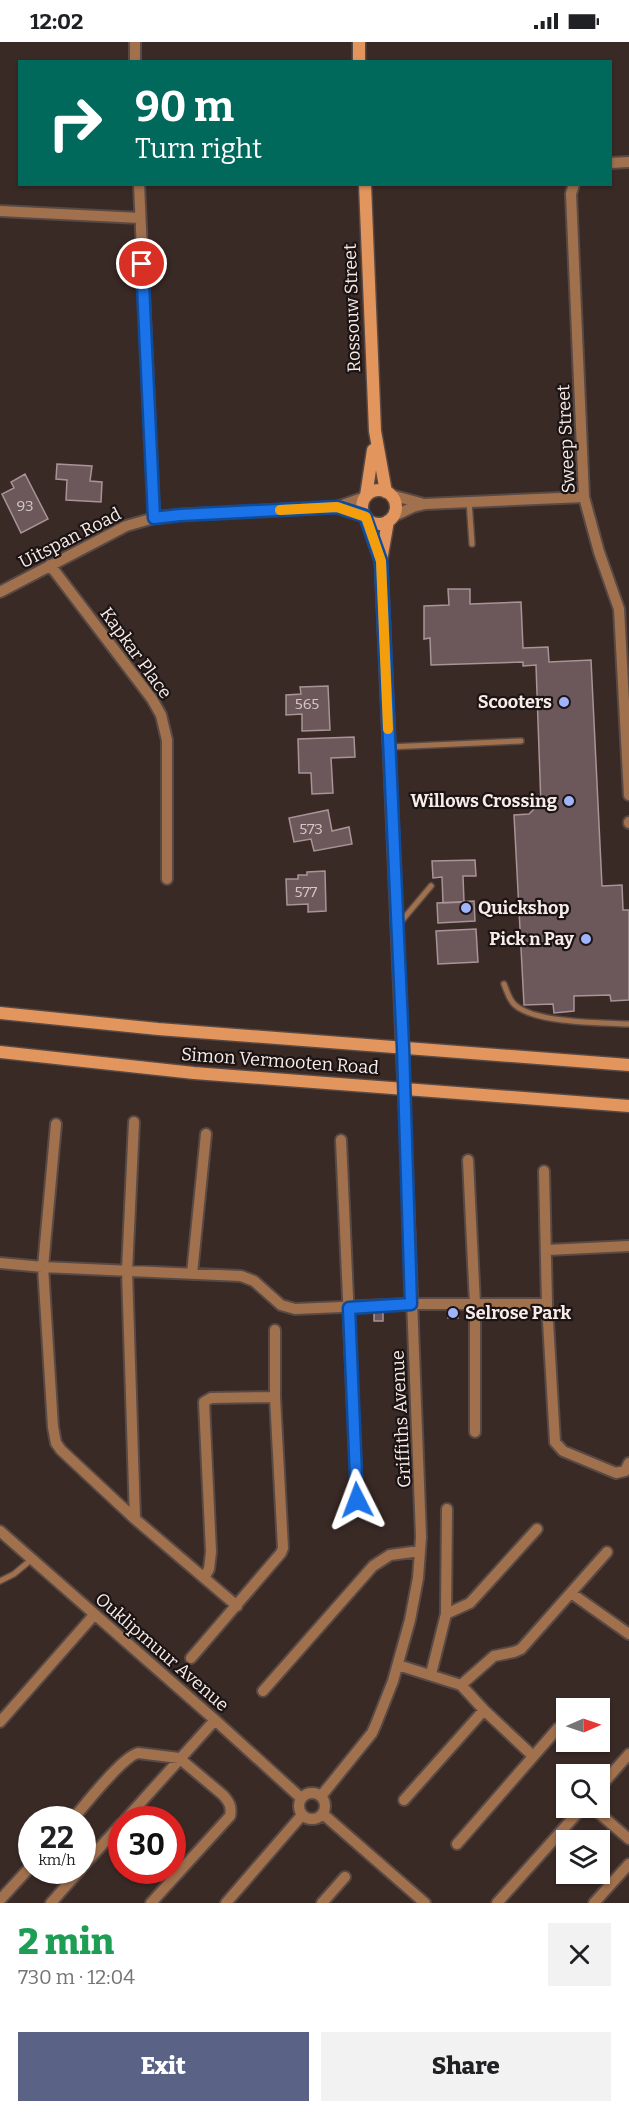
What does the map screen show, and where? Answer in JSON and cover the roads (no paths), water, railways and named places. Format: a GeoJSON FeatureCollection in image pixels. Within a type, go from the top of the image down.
{"type":"FeatureCollection","features":[{"type":"Feature","properties":{"kind":"main road"},"geometry":{"type":"LineString","coordinates":[[358,42],[359,60]]}},
{"type":"Feature","properties":{"kind":"main road","name":"Rossouw Street"},"geometry":{"type":"LineString","coordinates":[[365,186],[375,430],[379,461],[389,493]]}},
{"type":"Feature","properties":{"kind":"main road","name":"Rossouw Street"},"geometry":{"type":"LineString","coordinates":[[366,497],[375,430]]}},
{"type":"Feature","properties":{"kind":"main road"},"geometry":{"type":"LineString","coordinates":[[381,561],[362,507],[366,497],[376,490],[389,493],[396,504],[390,519],[381,561],[404,1088]]}},
{"type":"Feature","properties":{"kind":"main road"},"geometry":{"type":"LineString","coordinates":[[366,516],[374,523],[390,519]]}},
{"type":"Feature","properties":{"kind":"main road","name":"Simon Vermooten Road"},"geometry":{"type":"LineString","coordinates":[[0,1013],[158,1029],[629,1065]]}},
{"type":"Feature","properties":{"kind":"main road","name":"Simon Vermooten Road"},"geometry":{"type":"LineString","coordinates":[[0,1052],[194,1073],[629,1106]]}},
{"type":"Feature","properties":{"kind":"street"},"geometry":{"type":"LineString","coordinates":[[135,42],[135,60]]}},
{"type":"Feature","properties":{"kind":"street"},"geometry":{"type":"LineString","coordinates":[[612,163],[629,162]]}},
{"type":"Feature","properties":{"kind":"street"},"geometry":{"type":"LineString","coordinates":[[139,186],[154,518]]}},
{"type":"Feature","properties":{"kind":"street","name":"Sweep Street"},"geometry":{"type":"LineString","coordinates":[[573,186],[571,194],[584,496],[599,552],[624,609],[629,795]]}},
{"type":"Feature","properties":{"kind":"street"},"geometry":{"type":"LineString","coordinates":[[0,211],[140,218]]}},
{"type":"Feature","properties":{"kind":"street"},"geometry":{"type":"LineString","coordinates":[[389,493],[425,504]]}},
{"type":"Feature","properties":{"kind":"street"},"geometry":{"type":"LineString","coordinates":[[390,519],[413,507],[425,504],[584,496]]}},
{"type":"Feature","properties":{"kind":"street","name":"Uitspan Road"},"geometry":{"type":"LineString","coordinates":[[0,592],[126,526],[154,518],[337,507],[366,497]]}},
{"type":"Feature","properties":{"kind":"street","name":"Uitspan Road"},"geometry":{"type":"LineString","coordinates":[[337,507],[366,516]]}},
{"type":"Feature","properties":{"kind":"street","name":"Kapkar Place"},"geometry":{"type":"LineString","coordinates":[[50,565],[152,699],[161,715],[167,740],[167,879]]}},
{"type":"Feature","properties":{"kind":"street","name":"Griffiths Avenue"},"geometry":{"type":"LineString","coordinates":[[322,1795],[372,1733],[398,1665],[418,1578],[421,1479],[411,1304],[404,1088]]}},
{"type":"Feature","properties":{"kind":"street"},"geometry":{"type":"LineString","coordinates":[[134,1122],[127,1271],[135,1519]]}},
{"type":"Feature","properties":{"kind":"street"},"geometry":{"type":"LineString","coordinates":[[56,1124],[43,1268],[52,1415],[56,1443],[135,1519],[237,1606]]}},
{"type":"Feature","properties":{"kind":"street"},"geometry":{"type":"LineString","coordinates":[[192,1274],[206,1134]]}},
{"type":"Feature","properties":{"kind":"street"},"geometry":{"type":"LineString","coordinates":[[341,1140],[357,1500]]}},
{"type":"Feature","properties":{"kind":"street"},"geometry":{"type":"LineString","coordinates":[[468,1160],[475,1304],[475,1431]]}},
{"type":"Feature","properties":{"kind":"street"},"geometry":{"type":"LineString","coordinates":[[544,1170],[547,1304],[555,1442],[563,1451],[616,1473],[625,1471],[629,1463]]}},
{"type":"Feature","properties":{"kind":"street"},"geometry":{"type":"LineString","coordinates":[[547,1250],[629,1246]]}},
{"type":"Feature","properties":{"kind":"street"},"geometry":{"type":"LineString","coordinates":[[0,1263],[43,1268],[242,1276],[254,1281],[281,1305],[295,1309],[411,1304],[547,1304]]}},
{"type":"Feature","properties":{"kind":"street"},"geometry":{"type":"LineString","coordinates":[[191,1658],[237,1606],[283,1548],[274,1330]]}},
{"type":"Feature","properties":{"kind":"street"},"geometry":{"type":"LineString","coordinates":[[204,1578],[209,1569],[211,1552],[204,1402],[211,1398],[275,1397]]}},
{"type":"Feature","properties":{"kind":"street"},"geometry":{"type":"LineString","coordinates":[[432,1674],[446,1614],[447,1509]]}},
{"type":"Feature","properties":{"kind":"street"},"geometry":{"type":"LineString","coordinates":[[446,1614],[470,1603],[537,1529]]}},
{"type":"Feature","properties":{"kind":"street","name":"Ouklipmuur Avenue"},"geometry":{"type":"LineString","coordinates":[[0,1531],[301,1798]]}},
{"type":"Feature","properties":{"kind":"street"},"geometry":{"type":"LineString","coordinates":[[263,1691],[373,1566],[390,1555],[420,1551]]}},
{"type":"Feature","properties":{"kind":"street"},"geometry":{"type":"LineString","coordinates":[[460,1685],[494,1656],[514,1653],[520,1649],[607,1552]]}},
{"type":"Feature","properties":{"kind":"street"},"geometry":{"type":"LineString","coordinates":[[571,1593],[629,1634]]}},
{"type":"Feature","properties":{"kind":"street"},"geometry":{"type":"LineString","coordinates":[[1,1720],[94,1615]]}},
{"type":"Feature","properties":{"kind":"street"},"geometry":{"type":"LineString","coordinates":[[398,1665],[432,1674],[460,1685],[533,1756]]}},
{"type":"Feature","properties":{"kind":"street"},"geometry":{"type":"LineString","coordinates":[[404,1800],[484,1710]]}},
{"type":"Feature","properties":{"kind":"street"},"geometry":{"type":"LineString","coordinates":[[137,1806],[215,1720]]}},
{"type":"Feature","properties":{"kind":"street"},"geometry":{"type":"LineString","coordinates":[[457,1844],[556,1730]]}},
{"type":"Feature","properties":{"kind":"street"},"geometry":{"type":"LineString","coordinates":[[85,1806],[132,1755],[144,1753],[179,1758],[229,1801],[230,1816],[151,1903]]}},
{"type":"Feature","properties":{"kind":"street"},"geometry":{"type":"LineString","coordinates":[[610,1776],[629,1754]]}},
{"type":"Feature","properties":{"kind":"street"},"geometry":{"type":"LineString","coordinates":[[310,1792],[322,1795],[326,1808],[323,1814],[313,1819],[302,1815],[299,1810],[301,1798],[310,1792]]}},
{"type":"Feature","properties":{"kind":"street"},"geometry":{"type":"LineString","coordinates":[[323,1814],[425,1903]]}},
{"type":"Feature","properties":{"kind":"street"},"geometry":{"type":"LineString","coordinates":[[226,1903],[302,1815]]}},
{"type":"Feature","properties":{"kind":"street"},"geometry":{"type":"LineString","coordinates":[[497,1903],[573,1818]]}},
{"type":"Feature","properties":{"kind":"street"},"geometry":{"type":"LineString","coordinates":[[605,1818],[629,1839]]}},
{"type":"Feature","properties":{"kind":"street"},"geometry":{"type":"LineString","coordinates":[[96,1852],[108,1839]]}},
{"type":"Feature","properties":{"kind":"street"},"geometry":{"type":"LineString","coordinates":[[594,1903],[629,1864]]}},
{"type":"Feature","properties":{"kind":"street"},"geometry":{"type":"LineString","coordinates":[[322,1903],[345,1877]]}},
{"type":"Feature","properties":{"kind":"street"},"geometry":{"type":"LineString","coordinates":[[0,1900],[18,1880]]}},
{"type":"Feature","properties":{"kind":"street"},"geometry":{"type":"LineString","coordinates":[[51,1903],[68,1884]]}},
{"type":"Feature","properties":{"kind":"lane"},"geometry":{"type":"LineString","coordinates":[[469,501],[472,544]]}},
{"type":"Feature","properties":{"kind":"lane"},"geometry":{"type":"LineString","coordinates":[[389,747],[521,741]]}},
{"type":"Feature","properties":{"kind":"lane"},"geometry":{"type":"LineString","coordinates":[[397,927],[431,886]]}},
{"type":"Feature","properties":{"kind":"lane"},"geometry":{"type":"LineString","coordinates":[[504,984],[514,1005],[526,1012],[567,1020],[629,1024]]}},
{"type":"Feature","properties":{"kind":"lane"},"geometry":{"type":"LineString","coordinates":[[0,1581],[8,1578],[32,1559]]}},
{"type":"Feature","properties":{"kind":"place","name":"Scooters"},"geometry":{"type":"Point","coordinates":[564,702]}},
{"type":"Feature","properties":{"kind":"place","name":"Willows Crossing"},"geometry":{"type":"Point","coordinates":[569,801]}},
{"type":"Feature","properties":{"kind":"place","name":"Quickshop"},"geometry":{"type":"Point","coordinates":[466,908]}},
{"type":"Feature","properties":{"kind":"place","name":"Pick n Pay"},"geometry":{"type":"Point","coordinates":[586,939]}},
{"type":"Feature","properties":{"kind":"place","name":"Selrose Park"},"geometry":{"type":"Point","coordinates":[453,1313]}}]}
